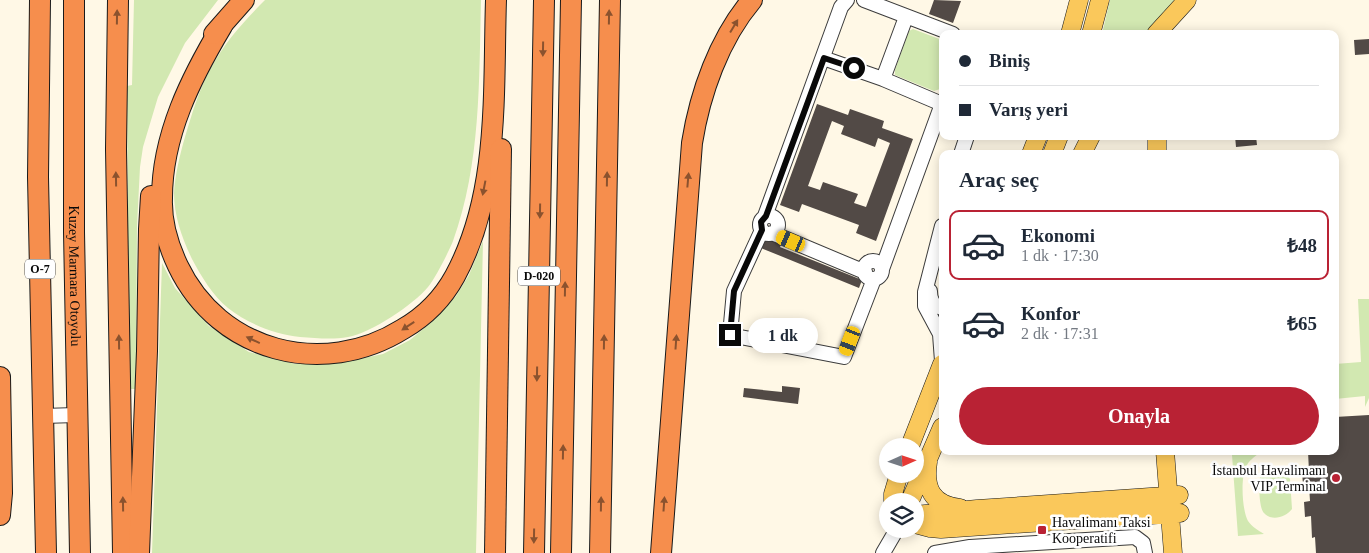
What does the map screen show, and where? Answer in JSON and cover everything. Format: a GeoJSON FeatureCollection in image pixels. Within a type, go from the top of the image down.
{"type":"FeatureCollection","features":[{"type":"Feature","properties":{"kind":"highway","name":"O-7"},"geometry":{"type":"LineString","coordinates":[[40,0],[38,177],[46,546]]}},
{"type":"Feature","properties":{"kind":"highway","name":"Kuzey Marmara Otoyolu"},"geometry":{"type":"LineString","coordinates":[[74,0],[73,116],[76,415],[80,545]]}},
{"type":"Feature","properties":{"kind":"highway"},"geometry":{"type":"LineString","coordinates":[[118,0],[116,188],[123,553]]}},
{"type":"Feature","properties":{"kind":"highway"},"geometry":{"type":"LineString","coordinates":[[139,553],[147,351],[149,229],[156,164],[169,112],[180,85],[207,40],[222,26],[244,0]]}},
{"type":"Feature","properties":{"kind":"highway"},"geometry":{"type":"LineString","coordinates":[[222,26],[199,65],[178,112],[171,137],[162,186],[162,200],[166,236],[172,254],[186,282],[206,308],[232,329],[262,344],[280,350],[307,354],[333,354],[372,345],[387,339],[413,323],[442,295],[454,279],[464,258],[481,203],[494,122],[496,0]]}},
{"type":"Feature","properties":{"kind":"highway"},"geometry":{"type":"LineString","coordinates":[[495,553],[504,0]]}},
{"type":"Feature","properties":{"kind":"highway","name":"D-020"},"geometry":{"type":"LineString","coordinates":[[534,553],[544,0]]}},
{"type":"Feature","properties":{"kind":"highway","name":"D-020"},"geometry":{"type":"LineString","coordinates":[[561,553],[571,0]]}},
{"type":"Feature","properties":{"kind":"highway"},"geometry":{"type":"LineString","coordinates":[[600,553],[610,0]]}},
{"type":"Feature","properties":{"kind":"highway"},"geometry":{"type":"LineString","coordinates":[[661,553],[692,143],[700,102],[709,76],[733,28],[752,0]]}},
{"type":"Feature","properties":{"kind":"highway"},"geometry":{"type":"LineString","coordinates":[[0,377],[2,493],[0,515]]}},
{"type":"Feature","properties":{"kind":"main road"},"geometry":{"type":"LineString","coordinates":[[1071,30],[1079,0]]}},
{"type":"Feature","properties":{"kind":"main road"},"geometry":{"type":"LineString","coordinates":[[1092,30],[1100,0]]}},
{"type":"Feature","properties":{"kind":"main road"},"geometry":{"type":"LineString","coordinates":[[1160,30],[1187,0]]}},
{"type":"Feature","properties":{"kind":"main road"},"geometry":{"type":"LineString","coordinates":[[1171,30],[1180,16],[1187,0]]}},
{"type":"Feature","properties":{"kind":"main road"},"geometry":{"type":"LineString","coordinates":[[913,438],[939,370]]}},
{"type":"Feature","properties":{"kind":"main road"},"geometry":{"type":"LineString","coordinates":[[914,493],[939,434]]}},
{"type":"Feature","properties":{"kind":"main road"},"geometry":{"type":"LineString","coordinates":[[1166,455],[1174,496]]}},
{"type":"Feature","properties":{"kind":"main road"},"geometry":{"type":"LineString","coordinates":[[1173,553],[1176,455]]}},
{"type":"Feature","properties":{"kind":"main road"},"geometry":{"type":"LineString","coordinates":[[928,462],[926,475],[929,488],[938,501],[955,507],[978,509]]}},
{"type":"Feature","properties":{"kind":"main road"},"geometry":{"type":"LineString","coordinates":[[924,514],[1174,496]]}},
{"type":"Feature","properties":{"kind":"main road"},"geometry":{"type":"LineString","coordinates":[[924,526],[941,529],[1175,514]]}},
{"type":"Feature","properties":{"kind":"main road"},"geometry":{"type":"LineString","coordinates":[[1175,514],[1183,553]]}},
{"type":"Feature","properties":{"kind":"lane"},"geometry":{"type":"LineString","coordinates":[[767,232],[776,231],[778,226],[778,220],[773,216],[766,216],[841,7],[847,0]]}},
{"type":"Feature","properties":{"kind":"lane"},"geometry":{"type":"LineString","coordinates":[[864,0],[942,30]]}},
{"type":"Feature","properties":{"kind":"lane"},"geometry":{"type":"LineString","coordinates":[[883,79],[906,17]]}},
{"type":"Feature","properties":{"kind":"lane"},"geometry":{"type":"LineString","coordinates":[[824,58],[883,79],[939,109]]}},
{"type":"Feature","properties":{"kind":"lane"},"geometry":{"type":"LineString","coordinates":[[767,232],[734,291],[730,335],[844,357],[874,273],[939,115]]}},
{"type":"Feature","properties":{"kind":"lane"},"geometry":{"type":"LineString","coordinates":[[767,232],[874,273]]}},
{"type":"Feature","properties":{"kind":"lane"},"geometry":{"type":"LineString","coordinates":[[939,238],[925,292],[925,306],[939,332]]}},
{"type":"Feature","properties":{"kind":"lane"},"geometry":{"type":"LineString","coordinates":[[929,279],[932,301],[935,306],[939,307]]}},
{"type":"Feature","properties":{"kind":"lane"},"geometry":{"type":"LineString","coordinates":[[43,416],[76,415]]}},
{"type":"Feature","properties":{"kind":"lane"},"geometry":{"type":"LineString","coordinates":[[935,553],[970,547],[991,549],[1045,548],[1135,537],[1143,543],[1145,553]]}},
{"type":"Feature","properties":{"kind":"lane"},"geometry":{"type":"LineString","coordinates":[[883,553],[892,538]]}},
{"type":"Feature","properties":{"kind":"green space"},"geometry":{"type":"Polygon","coordinates":[[[134,0],[218,0],[185,43],[158,97],[143,147],[137,226],[136,389],[129,389],[127,86],[132,85],[134,0]]]}},
{"type":"Feature","properties":{"kind":"green space"},"geometry":{"type":"Polygon","coordinates":[[[265,0],[481,0],[479,91],[474,152],[462,212],[453,241],[434,278],[421,294],[391,317],[368,330],[348,337],[291,336],[262,327],[236,314],[217,298],[203,279],[188,251],[177,218],[174,193],[177,172],[185,137],[199,93],[222,50],[265,0]]]}},
{"type":"Feature","properties":{"kind":"green space"},"geometry":{"type":"Polygon","coordinates":[[[1110,0],[1175,0],[1149,30],[1103,30],[1110,0]]]}},
{"type":"Feature","properties":{"kind":"green space"},"geometry":{"type":"Polygon","coordinates":[[[913,29],[939,39],[939,89],[934,91],[895,75],[895,70],[909,31],[913,29]]]}},
{"type":"Feature","properties":{"kind":"green space"},"geometry":{"type":"Polygon","coordinates":[[[483,241],[476,553],[152,553],[162,263],[175,288],[209,326],[249,352],[295,364],[340,363],[383,354],[410,340],[434,320],[456,296],[469,275],[483,241]]]}},
{"type":"Feature","properties":{"kind":"green space"},"geometry":{"type":"Polygon","coordinates":[[[1358,299],[1369,299],[1369,398],[1365,407],[1365,396],[1339,399],[1339,364],[1361,362],[1358,299]]]}},
{"type":"Feature","properties":{"kind":"green space"},"geometry":{"type":"Polygon","coordinates":[[[1232,455],[1257,455],[1249,462],[1245,470],[1243,477],[1243,501],[1248,521],[1253,527],[1264,534],[1238,536],[1232,455]]]}},
{"type":"Feature","properties":{"kind":"green space"},"geometry":{"type":"Polygon","coordinates":[[[1271,468],[1282,469],[1290,479],[1292,509],[1286,514],[1275,518],[1264,513],[1260,500],[1261,474],[1271,468]]]}},
{"type":"Feature","properties":{"kind":"building"},"geometry":{"type":"Polygon","coordinates":[[[934,0],[961,1],[953,23],[929,14],[934,0]]]}},
{"type":"Feature","properties":{"kind":"building"},"geometry":{"type":"Polygon","coordinates":[[[1369,39],[1369,54],[1355,55],[1354,40],[1369,39]]]}},
{"type":"Feature","properties":{"kind":"building"},"geometry":{"type":"Polygon","coordinates":[[[817,104],[848,115],[850,109],[884,121],[882,128],[913,139],[876,241],[856,233],[859,225],[802,204],[799,212],[780,205],[817,104]],[[832,121],[808,186],[820,190],[823,182],[858,194],[854,203],[866,207],[890,143],[878,138],[875,147],[841,134],[844,126],[832,121]]]}},
{"type":"Feature","properties":{"kind":"building"},"geometry":{"type":"Polygon","coordinates":[[[1235,140],[1256,140],[1257,145],[1236,147],[1235,140]]]}},
{"type":"Feature","properties":{"kind":"building"},"geometry":{"type":"Polygon","coordinates":[[[765,238],[781,245],[780,247],[862,280],[859,288],[761,248],[765,238]]]}},
{"type":"Feature","properties":{"kind":"building"},"geometry":{"type":"Polygon","coordinates":[[[782,386],[800,388],[798,404],[743,397],[744,388],[782,392],[782,386]]]}},
{"type":"Feature","properties":{"kind":"building","name":"İstanbul Havalimanı VIP Terminal"},"geometry":{"type":"Polygon","coordinates":[[[1369,415],[1369,553],[1316,553],[1315,537],[1312,538],[1311,516],[1305,517],[1304,502],[1310,501],[1309,485],[1303,485],[1302,472],[1309,472],[1308,455],[1339,455],[1339,417],[1369,415]]]}},
{"type":"Feature","properties":{"kind":"place","name":"İstanbul Havalimanı VIP Terminal"},"geometry":{"type":"Point","coordinates":[1336,478]}},
{"type":"Feature","properties":{"kind":"place","name":"Havalimanı Taksi Kooperatifi"},"geometry":{"type":"Point","coordinates":[1042,530]}},
{"type":"Feature","properties":{"kind":"route"},"geometry":{"type":"LineString","coordinates":[[730,335],[734,291],[762,230],[760,225],[762,219],[766,216],[824,58],[854,68]]}}]}
